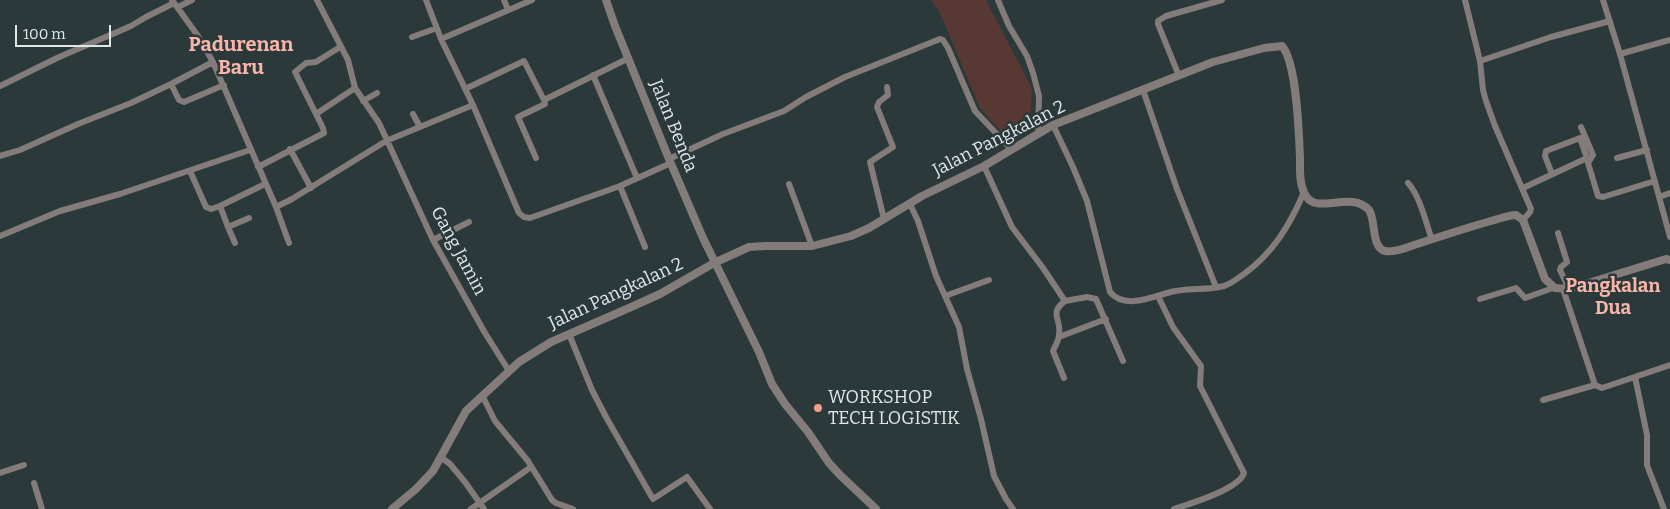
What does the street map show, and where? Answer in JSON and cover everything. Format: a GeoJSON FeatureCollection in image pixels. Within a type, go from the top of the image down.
{"type":"FeatureCollection","features":[{"type":"Feature","properties":{"kind":"street"},"geometry":{"type":"LineString","coordinates":[[0,86],[175,4],[192,0]]}},
{"type":"Feature","properties":{"kind":"street","name":"Gang Jamin"},"geometry":{"type":"LineString","coordinates":[[317,0],[350,65],[355,88],[378,124],[434,240],[485,333],[509,371]]}},
{"type":"Feature","properties":{"kind":"street"},"geometry":{"type":"LineString","coordinates":[[426,0],[441,39],[473,105],[519,213],[524,217],[530,218],[620,186],[723,134],[784,111],[806,97],[845,77],[940,39],[948,48],[975,111],[1011,149]]}},
{"type":"Feature","properties":{"kind":"street"},"geometry":{"type":"LineString","coordinates":[[504,0],[508,10]]}},
{"type":"Feature","properties":{"kind":"street"},"geometry":{"type":"LineString","coordinates":[[441,39],[532,0]]}},
{"type":"Feature","properties":{"kind":"street","name":"Jalan Benda"},"geometry":{"type":"LineString","coordinates":[[606,0],[670,161],[714,263],[759,352],[772,384],[784,404],[840,475],[876,509]]}},
{"type":"Feature","properties":{"kind":"street"},"geometry":{"type":"LineString","coordinates":[[1007,0],[999,2],[1009,26],[1024,49],[1039,96],[1038,134]]}},
{"type":"Feature","properties":{"kind":"street"},"geometry":{"type":"LineString","coordinates":[[1179,76],[1158,20],[1208,2],[1222,0]]}},
{"type":"Feature","properties":{"kind":"street"},"geometry":{"type":"LineString","coordinates":[[1465,0],[1480,61],[1483,90],[1495,126],[1531,209],[1523,220]]}},
{"type":"Feature","properties":{"kind":"street"},"geometry":{"type":"LineString","coordinates":[[1603,0],[1620,54],[1670,237]]}},
{"type":"Feature","properties":{"kind":"street"},"geometry":{"type":"LineString","coordinates":[[175,4],[213,62],[224,84],[289,243]]}},
{"type":"Feature","properties":{"kind":"street"},"geometry":{"type":"LineString","coordinates":[[1480,61],[1551,37],[1610,21]]}},
{"type":"Feature","properties":{"kind":"street"},"geometry":{"type":"LineString","coordinates":[[412,37],[437,28]]}},
{"type":"Feature","properties":{"kind":"street"},"geometry":{"type":"LineString","coordinates":[[1620,54],[1670,40]]}},
{"type":"Feature","properties":{"kind":"street","name":"Jalan Pangkalan 2"},"geometry":{"type":"LineString","coordinates":[[392,509],[416,489],[433,471],[442,458],[466,411],[509,371],[551,342],[660,294],[714,263],[749,248],[812,246],[851,236],[984,166],[1053,125],[1213,62],[1254,50],[1282,46],[1286,52],[1294,83],[1304,192]]}},
{"type":"Feature","properties":{"kind":"street"},"geometry":{"type":"LineString","coordinates":[[258,167],[324,133],[295,72],[306,63],[316,62],[340,47]]}},
{"type":"Feature","properties":{"kind":"street"},"geometry":{"type":"LineString","coordinates":[[544,100],[629,58]]}},
{"type":"Feature","properties":{"kind":"street"},"geometry":{"type":"LineString","coordinates":[[0,156],[20,150],[171,84],[213,62]]}},
{"type":"Feature","properties":{"kind":"street"},"geometry":{"type":"LineString","coordinates":[[465,89],[525,62],[545,104],[518,117],[536,158]]}},
{"type":"Feature","properties":{"kind":"street"},"geometry":{"type":"LineString","coordinates":[[593,75],[637,178]]}},
{"type":"Feature","properties":{"kind":"street"},"geometry":{"type":"LineString","coordinates":[[171,84],[179,100],[182,102],[224,84]]}},
{"type":"Feature","properties":{"kind":"street"},"geometry":{"type":"LineString","coordinates":[[884,219],[870,162],[893,147],[893,143],[877,110],[879,102],[888,95],[887,87]]}},
{"type":"Feature","properties":{"kind":"street"},"geometry":{"type":"LineString","coordinates":[[316,114],[355,88]]}},
{"type":"Feature","properties":{"kind":"street"},"geometry":{"type":"LineString","coordinates":[[1143,90],[1177,189],[1216,287]]}},
{"type":"Feature","properties":{"kind":"street"},"geometry":{"type":"LineString","coordinates":[[363,101],[377,93]]}},
{"type":"Feature","properties":{"kind":"street"},"geometry":{"type":"LineString","coordinates":[[276,208],[386,141],[473,105]]}},
{"type":"Feature","properties":{"kind":"street"},"geometry":{"type":"LineString","coordinates":[[413,114],[420,127]]}},
{"type":"Feature","properties":{"kind":"street"},"geometry":{"type":"LineString","coordinates":[[1053,125],[1074,167],[1087,201],[1110,292],[1117,298],[1131,301],[1185,289],[1216,287],[1228,284],[1256,265],[1276,241],[1293,218],[1304,192]]}},
{"type":"Feature","properties":{"kind":"street"},"geometry":{"type":"LineString","coordinates":[[1581,127],[1593,155],[1588,163],[1598,196],[1603,197],[1655,181]]}},
{"type":"Feature","properties":{"kind":"street"},"geometry":{"type":"LineString","coordinates":[[1523,188],[1587,158],[1580,138],[1546,151],[1545,156],[1552,174]]}},
{"type":"Feature","properties":{"kind":"street"},"geometry":{"type":"LineString","coordinates":[[0,236],[60,211],[120,194],[250,150]]}},
{"type":"Feature","properties":{"kind":"street"},"geometry":{"type":"LineString","coordinates":[[290,150],[311,188]]}},
{"type":"Feature","properties":{"kind":"street"},"geometry":{"type":"LineString","coordinates":[[1617,158],[1647,150]]}},
{"type":"Feature","properties":{"kind":"street"},"geometry":{"type":"LineString","coordinates":[[984,166],[1012,227],[1065,301]]}},
{"type":"Feature","properties":{"kind":"street"},"geometry":{"type":"LineString","coordinates":[[190,170],[206,207],[211,209],[266,184]]}},
{"type":"Feature","properties":{"kind":"street"},"geometry":{"type":"LineString","coordinates":[[1408,183],[1412,187],[1432,240]]}},
{"type":"Feature","properties":{"kind":"street"},"geometry":{"type":"LineString","coordinates":[[789,184],[812,246]]}},
{"type":"Feature","properties":{"kind":"street"},"geometry":{"type":"LineString","coordinates":[[620,186],[645,247]]}},
{"type":"Feature","properties":{"kind":"street"},"geometry":{"type":"LineString","coordinates":[[1304,192],[1309,200],[1316,203],[1352,201],[1364,206],[1369,210],[1377,242],[1384,251],[1405,248],[1461,229],[1516,215],[1523,220],[1545,279],[1552,286],[1566,289],[1670,260]]}},
{"type":"Feature","properties":{"kind":"street"},"geometry":{"type":"LineString","coordinates":[[1659,196],[1670,194]]}},
{"type":"Feature","properties":{"kind":"street"},"geometry":{"type":"LineString","coordinates":[[910,204],[918,221],[936,276],[959,327],[967,369],[994,476],[1013,509]]}},
{"type":"Feature","properties":{"kind":"street"},"geometry":{"type":"LineString","coordinates":[[220,206],[235,242]]}},
{"type":"Feature","properties":{"kind":"street"},"geometry":{"type":"LineString","coordinates":[[228,226],[248,218]]}},
{"type":"Feature","properties":{"kind":"street"},"geometry":{"type":"LineString","coordinates":[[434,240],[469,222]]}},
{"type":"Feature","properties":{"kind":"street"},"geometry":{"type":"LineString","coordinates":[[1558,233],[1567,262],[1560,270],[1595,385]]}},
{"type":"Feature","properties":{"kind":"street"},"geometry":{"type":"LineString","coordinates":[[945,296],[989,280]]}},
{"type":"Feature","properties":{"kind":"street"},"geometry":{"type":"LineString","coordinates":[[1480,299],[1516,288],[1525,298],[1550,289],[1552,286]]}},
{"type":"Feature","properties":{"kind":"street"},"geometry":{"type":"LineString","coordinates":[[1158,296],[1173,327],[1201,366],[1200,386],[1244,473],[1240,480],[1219,493],[1202,501],[1174,509]]}},
{"type":"Feature","properties":{"kind":"street"},"geometry":{"type":"LineString","coordinates":[[1064,378],[1053,351],[1060,337],[1056,311],[1065,301],[1093,297],[1096,299],[1123,361]]}},
{"type":"Feature","properties":{"kind":"street"},"geometry":{"type":"LineString","coordinates":[[1060,337],[1106,319]]}},
{"type":"Feature","properties":{"kind":"street"},"geometry":{"type":"LineString","coordinates":[[569,334],[592,390],[652,499],[687,477],[710,509]]}},
{"type":"Feature","properties":{"kind":"street"},"geometry":{"type":"LineString","coordinates":[[1543,400],[1595,385],[1602,388],[1670,365]]}},
{"type":"Feature","properties":{"kind":"street"},"geometry":{"type":"LineString","coordinates":[[1635,378],[1647,436],[1647,466],[1664,509]]}},
{"type":"Feature","properties":{"kind":"street"},"geometry":{"type":"LineString","coordinates":[[483,397],[495,421],[531,467],[552,500],[556,504],[573,509]]}},
{"type":"Feature","properties":{"kind":"street"},"geometry":{"type":"LineString","coordinates":[[442,458],[450,464],[465,482],[481,506]]}},
{"type":"Feature","properties":{"kind":"street"},"geometry":{"type":"LineString","coordinates":[[0,473],[24,465]]}},
{"type":"Feature","properties":{"kind":"street"},"geometry":{"type":"LineString","coordinates":[[471,509],[481,506],[531,467]]}},
{"type":"Feature","properties":{"kind":"street"},"geometry":{"type":"LineString","coordinates":[[34,483],[42,509]]}},
{"type":"Feature","properties":{"kind":"shaded area"},"geometry":{"type":"Polygon","coordinates":[[[931,0],[986,0],[1032,88],[1030,126],[1007,139],[980,108],[939,11],[931,0]]]}},
{"type":"Feature","properties":{"kind":"place","name":"WORKSHOP TECH LOGISTIK"},"geometry":{"type":"Point","coordinates":[818,408]}},
{"type":"Feature","properties":{"kind":"district","name":"Padurenan Baru"},"geometry":{"type":"Point","coordinates":[241,56]}},
{"type":"Feature","properties":{"kind":"district","name":"Pangkalan Dua"},"geometry":{"type":"Point","coordinates":[1613,298]}}]}
